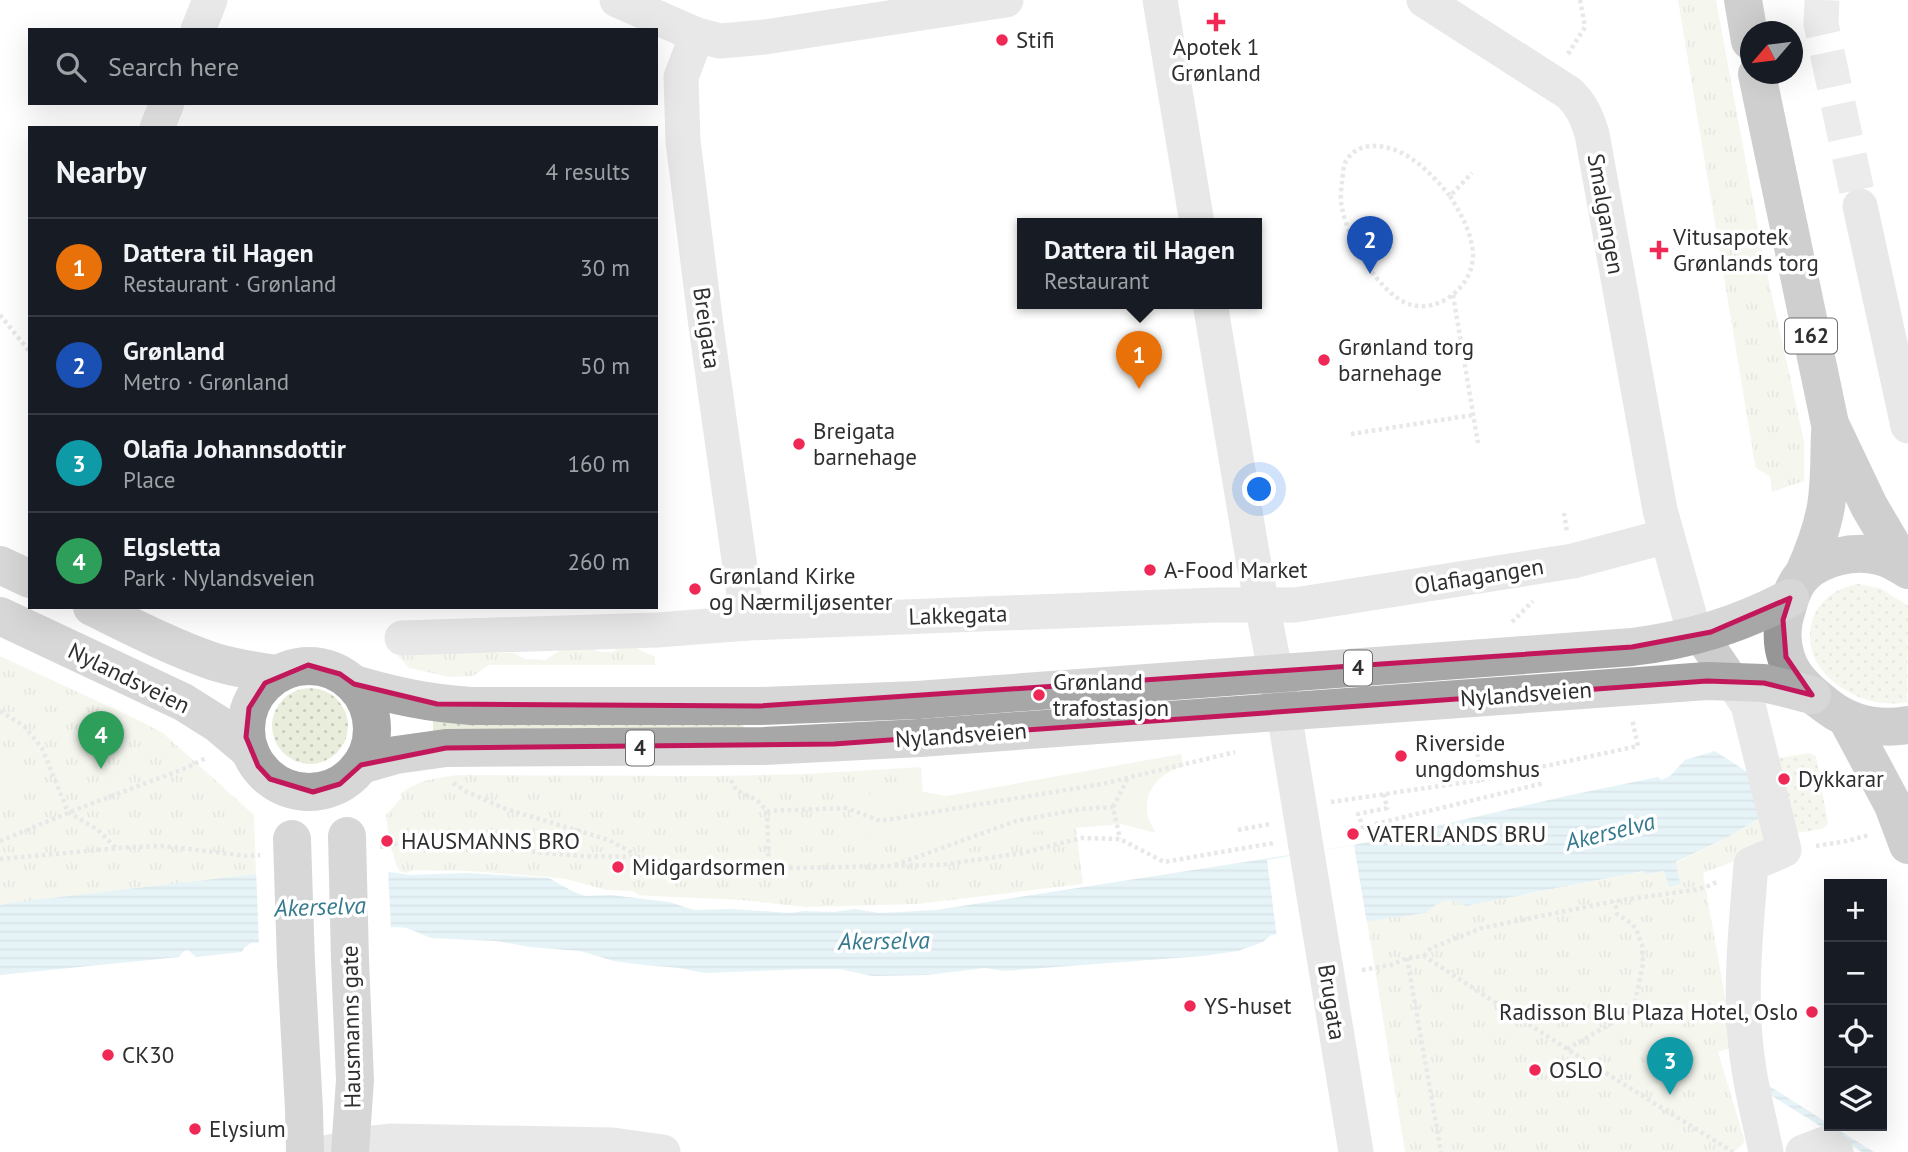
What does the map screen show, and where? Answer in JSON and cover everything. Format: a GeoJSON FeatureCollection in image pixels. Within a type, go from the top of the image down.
{"type":"FeatureCollection","features":[{"type":"Feature","properties":{"kind":"highway"},"geometry":{"type":"LineString","coordinates":[[1743,0],[1747,21]]}},
{"type":"Feature","properties":{"kind":"highway","name":"162"},"geometry":{"type":"LineString","coordinates":[[1759,84],[1830,424],[1869,506],[1906,569]]}},
{"type":"Feature","properties":{"kind":"highway","name":"162"},"geometry":{"type":"LineString","coordinates":[[1796,587],[1817,540],[1826,506],[1830,424]]}},
{"type":"Feature","properties":{"kind":"highway","name":"Nylandsveien"},"geometry":{"type":"LineString","coordinates":[[1906,569],[1881,556],[1848,554],[1815,566],[1796,587],[1783,620],[1783,638],[1786,657],[1797,677],[1812,695],[1831,710],[1847,719],[1871,726],[1908,725]]}},
{"type":"Feature","properties":{"kind":"highway","name":"162"},"geometry":{"type":"LineString","coordinates":[[1847,719],[1893,805],[1892,839]]}},
{"type":"Feature","properties":{"kind":"main road"},"geometry":{"type":"LineString","coordinates":[[0,565],[28,578]]}},
{"type":"Feature","properties":{"kind":"main road","name":"Nylandsveien"},"geometry":{"type":"LineString","coordinates":[[99,609],[213,661],[277,674],[308,665],[325,667],[354,684],[410,700],[437,704],[760,706],[917,700],[1662,644],[1750,618],[1796,587]]}},
{"type":"Feature","properties":{"kind":"main road","name":"Nylandsveien"},"geometry":{"type":"LineString","coordinates":[[0,617],[183,702],[218,724],[250,751],[258,766],[270,779],[284,787],[313,792],[327,790],[340,784],[356,770],[396,755],[446,748],[764,746],[920,738],[1707,681],[1764,683],[1812,695]]}},
{"type":"Feature","properties":{"kind":"main road"},"geometry":{"type":"LineString","coordinates":[[250,751],[246,737],[249,708],[255,695],[277,674]]}},
{"type":"Feature","properties":{"kind":"main road"},"geometry":{"type":"LineString","coordinates":[[354,684],[369,709],[372,723],[368,752],[356,770]]}},
{"type":"Feature","properties":{"kind":"main road","name":"Hausmanns gate"},"geometry":{"type":"LineString","coordinates":[[344,1151],[355,1080],[350,960],[362,842],[356,770]]}},
{"type":"Feature","properties":{"kind":"main road"},"geometry":{"type":"LineString","coordinates":[[284,787],[282,847],[296,963],[305,1152]]}},
{"type":"Feature","properties":{"kind":"street"},"geometry":{"type":"LineString","coordinates":[[199,28],[210,0]]}},
{"type":"Feature","properties":{"kind":"street"},"geometry":{"type":"LineString","coordinates":[[618,0],[697,35],[720,41],[740,41],[1006,0]]}},
{"type":"Feature","properties":{"kind":"street"},"geometry":{"type":"LineString","coordinates":[[1160,0],[1196,218]]}},
{"type":"Feature","properties":{"kind":"street","name":"Smalgangen"},"geometry":{"type":"LineString","coordinates":[[1424,0],[1578,101],[1586,116],[1592,134],[1663,523],[1691,621],[1748,705],[1784,850]]}},
{"type":"Feature","properties":{"kind":"street","name":"Breigata"},"geometry":{"type":"LineString","coordinates":[[697,35],[681,77],[694,327],[748,623]]}},
{"type":"Feature","properties":{"kind":"street"},"geometry":{"type":"LineString","coordinates":[[158,126],[166,105]]}},
{"type":"Feature","properties":{"kind":"street"},"geometry":{"type":"LineString","coordinates":[[1860,206],[1908,426]]}},
{"type":"Feature","properties":{"kind":"street","name":"Brugata"},"geometry":{"type":"LineString","coordinates":[[1211,309],[1253,559],[1308,853],[1356,1152]]}},
{"type":"Feature","properties":{"kind":"street","name":"Olafiagangen"},"geometry":{"type":"LineString","coordinates":[[1262,605],[1311,604],[1573,561],[1663,523]]}},
{"type":"Feature","properties":{"kind":"street","name":"Lakkegata"},"geometry":{"type":"LineString","coordinates":[[402,638],[1262,605]]}},
{"type":"Feature","properties":{"kind":"street"},"geometry":{"type":"LineString","coordinates":[[1766,1152],[1748,1062],[1743,1001],[1746,930],[1751,864],[1784,850]]}},
{"type":"Feature","properties":{"kind":"street"},"geometry":{"type":"LineString","coordinates":[[344,1151],[373,1143],[405,1141],[612,1145],[663,1152]]}},
{"type":"Feature","properties":{"kind":"street"},"geometry":{"type":"LineString","coordinates":[[1803,1152],[1824,1144],[1836,1152]]}},
{"type":"Feature","properties":{"kind":"path"},"geometry":{"type":"LineString","coordinates":[[1551,82],[1585,27],[1580,0]]}},
{"type":"Feature","properties":{"kind":"path"},"geometry":{"type":"LineString","coordinates":[[1372,145],[1385,146],[1412,158],[1450,196],[1467,228],[1473,257],[1471,270],[1453,295],[1437,304],[1419,306],[1407,303],[1377,278],[1348,230],[1341,206],[1345,162],[1354,152],[1363,148],[1372,145]]}},
{"type":"Feature","properties":{"kind":"path"},"geometry":{"type":"LineString","coordinates":[[1450,196],[1472,173]]}},
{"type":"Feature","properties":{"kind":"path"},"geometry":{"type":"LineString","coordinates":[[1453,295],[1478,443]]}},
{"type":"Feature","properties":{"kind":"path"},"geometry":{"type":"LineString","coordinates":[[0,315],[28,350]]}},
{"type":"Feature","properties":{"kind":"path"},"geometry":{"type":"LineString","coordinates":[[1351,434],[1473,415]]}},
{"type":"Feature","properties":{"kind":"path"},"geometry":{"type":"LineString","coordinates":[[1505,629],[1534,600]]}},
{"type":"Feature","properties":{"kind":"path"},"geometry":{"type":"LineString","coordinates":[[0,711],[24,726],[42,748],[68,813],[99,830],[116,848]]}},
{"type":"Feature","properties":{"kind":"path"},"geometry":{"type":"LineString","coordinates":[[1331,802],[1481,780],[1638,746],[1630,712]]}},
{"type":"Feature","properties":{"kind":"path"},"geometry":{"type":"LineString","coordinates":[[1474,730],[1481,780]]}},
{"type":"Feature","properties":{"kind":"path"},"geometry":{"type":"LineString","coordinates":[[767,811],[847,808],[880,821],[1102,785],[1240,751]]}},
{"type":"Feature","properties":{"kind":"path"},"geometry":{"type":"LineString","coordinates":[[0,841],[186,768],[210,755]]}},
{"type":"Feature","properties":{"kind":"path"},"geometry":{"type":"LineString","coordinates":[[725,770],[736,790],[757,800],[767,811],[769,868]]}},
{"type":"Feature","properties":{"kind":"path"},"geometry":{"type":"LineString","coordinates":[[449,777],[467,792],[506,809],[609,840],[640,857]]}},
{"type":"Feature","properties":{"kind":"path"},"geometry":{"type":"LineString","coordinates":[[1120,839],[1113,807],[1128,778]]}},
{"type":"Feature","properties":{"kind":"path"},"geometry":{"type":"LineString","coordinates":[[1384,794],[1387,808],[1358,814],[1363,827],[1544,783]]}},
{"type":"Feature","properties":{"kind":"path"},"geometry":{"type":"LineString","coordinates":[[891,866],[1016,821],[1081,809],[1113,807]]}},
{"type":"Feature","properties":{"kind":"path"},"geometry":{"type":"LineString","coordinates":[[1238,830],[1270,824]]}},
{"type":"Feature","properties":{"kind":"path"},"geometry":{"type":"LineString","coordinates":[[362,842],[389,846],[437,836],[535,852],[640,857],[707,868],[941,865],[1023,853],[1081,838],[1120,839],[1164,862],[1274,844]]}},
{"type":"Feature","properties":{"kind":"path"},"geometry":{"type":"LineString","coordinates":[[1784,850],[1847,841],[1892,839]]}},
{"type":"Feature","properties":{"kind":"path"},"geometry":{"type":"LineString","coordinates":[[0,859],[164,846],[247,856],[282,847]]}},
{"type":"Feature","properties":{"kind":"path"},"geometry":{"type":"LineString","coordinates":[[1424,957],[1431,948],[1482,928],[1615,901],[1706,887]]}},
{"type":"Feature","properties":{"kind":"path"},"geometry":{"type":"LineString","coordinates":[[1567,1049],[1626,1015],[1633,1006],[1643,964],[1642,945],[1636,928],[1617,914],[1615,901]]}},
{"type":"Feature","properties":{"kind":"path"},"geometry":{"type":"LineString","coordinates":[[1362,970],[1391,965],[1407,958],[1424,957],[1733,1152]]}},
{"type":"Feature","properties":{"kind":"path"},"geometry":{"type":"LineString","coordinates":[[1407,958],[1441,1152]]}},
{"type":"Feature","properties":{"kind":"highlighted area"},"geometry":{"type":"Polygon","coordinates":[[[1790,598],[1783,620],[1786,657],[1812,695],[1764,683],[1707,681],[834,744],[446,748],[361,765],[340,784],[313,792],[270,779],[258,766],[246,737],[249,708],[265,683],[308,665],[340,674],[354,684],[437,704],[760,706],[1632,647],[1711,632],[1790,598]]]}},
{"type":"Feature","properties":{"kind":"green space"},"geometry":{"type":"Polygon","coordinates":[[[1678,0],[1716,0],[1763,255],[1804,441],[1804,481],[1772,492],[1770,477],[1755,467],[1678,0]]]}},
{"type":"Feature","properties":{"kind":"green space"},"geometry":{"type":"Polygon","coordinates":[[[1859,584],[1882,589],[1908,606],[1907,702],[1881,703],[1842,689],[1822,670],[1815,659],[1810,633],[1817,610],[1834,593],[1859,584]]]}},
{"type":"Feature","properties":{"kind":"green space"},"geometry":{"type":"Polygon","coordinates":[[[630,645],[655,657],[655,665],[489,665],[473,676],[449,677],[409,668],[398,656],[400,650],[514,653],[525,659],[545,660],[567,646],[588,646],[600,652],[612,652],[630,645]]]}},
{"type":"Feature","properties":{"kind":"green space"},"geometry":{"type":"Polygon","coordinates":[[[0,656],[163,733],[254,815],[256,874],[0,905],[0,656]]]}},
{"type":"Feature","properties":{"kind":"green space"},"geometry":{"type":"Polygon","coordinates":[[[303,688],[317,688],[331,694],[342,705],[348,726],[345,741],[337,753],[317,764],[303,764],[289,758],[278,747],[272,733],[272,719],[278,705],[289,694],[303,688]]]}},
{"type":"Feature","properties":{"kind":"green space"},"geometry":{"type":"Polygon","coordinates":[[[433,719],[743,723],[744,729],[433,732],[433,719]]]}},
{"type":"Feature","properties":{"kind":"green space"},"geometry":{"type":"Polygon","coordinates":[[[0,749],[20,749],[21,805],[0,805],[0,749]]]}},
{"type":"Feature","properties":{"kind":"green space"},"geometry":{"type":"Polygon","coordinates":[[[1809,753],[1816,756],[1828,824],[1822,829],[1791,834],[1775,760],[1809,753]]]}},
{"type":"Feature","properties":{"kind":"green space"},"geometry":{"type":"Polygon","coordinates":[[[1181,754],[1184,766],[1169,772],[1157,782],[1149,795],[1147,814],[1156,833],[1121,824],[1020,833],[928,860],[856,830],[847,796],[913,790],[946,796],[1181,754]]]}},
{"type":"Feature","properties":{"kind":"green space"},"geometry":{"type":"Polygon","coordinates":[[[921,767],[923,797],[938,812],[1071,791],[1083,884],[918,904],[806,907],[742,900],[639,895],[632,891],[606,890],[548,877],[468,871],[414,870],[405,873],[396,865],[386,815],[402,797],[400,794],[414,785],[435,778],[459,775],[714,776],[921,767]]]}},
{"type":"Feature","properties":{"kind":"green space"},"geometry":{"type":"Polygon","coordinates":[[[1763,816],[1768,849],[1703,873],[1734,1047],[1718,1052],[1745,1142],[1734,1152],[1405,1152],[1367,921],[1426,913],[1444,901],[1456,901],[1466,906],[1645,871],[1646,874],[1664,871],[1670,887],[1676,863],[1763,816]]]}},
{"type":"Feature","properties":{"kind":"water","name":"Akerselva"},"geometry":{"type":"Polygon","coordinates":[[[1715,751],[1755,777],[1763,816],[1728,837],[1676,862],[1680,884],[1669,887],[1664,871],[1646,874],[1644,871],[1466,906],[1455,901],[1444,901],[1426,913],[1271,935],[1263,942],[1238,951],[1203,956],[1004,971],[985,968],[927,975],[872,976],[840,969],[705,973],[614,961],[580,951],[496,941],[431,938],[407,928],[395,927],[251,943],[242,952],[196,957],[188,950],[179,957],[0,975],[0,905],[18,902],[256,874],[390,872],[410,875],[468,873],[549,878],[585,896],[611,895],[669,902],[694,910],[731,909],[790,913],[854,909],[880,913],[936,910],[1354,845],[1571,795],[1658,777],[1661,780],[1670,776],[1685,760],[1715,751]]]}},
{"type":"Feature","properties":{"kind":"water"},"geometry":{"type":"Polygon","coordinates":[[[1766,1084],[1824,1121],[1824,1128],[1767,1093],[1766,1084]]]}},
{"type":"Feature","properties":{"kind":"water"},"geometry":{"type":"Polygon","coordinates":[[[1828,1131],[1840,1131],[1874,1152],[1862,1152],[1828,1131]]]}},
{"type":"Feature","properties":{"kind":"pier","name":"VATERLANDS BRU"},"geometry":{"type":"Polygon","coordinates":[[[1354,845],[1367,924],[1277,938],[1267,860],[1354,845]]]}},
{"type":"Feature","properties":{"kind":"pier"},"geometry":{"type":"Polygon","coordinates":[[[388,869],[391,930],[259,945],[256,870],[388,869]]]}},
{"type":"Feature","properties":{"kind":"tunnel"},"geometry":{"type":"LineString","coordinates":[[1822,0],[1821,24],[1860,206]]}},
{"type":"Feature","properties":{"kind":"place","name":"Apotek 1 Grønland"},"geometry":{"type":"Point","coordinates":[1216,22]}},
{"type":"Feature","properties":{"kind":"place","name":"Stifi"},"geometry":{"type":"Point","coordinates":[1002,40]}},
{"type":"Feature","properties":{"kind":"place","name":"Vitusapotek Grønlands torg"},"geometry":{"type":"Point","coordinates":[1659,250]}},
{"type":"Feature","properties":{"kind":"place","name":"Grønland"},"geometry":{"type":"Point","coordinates":[1370,274]}},
{"type":"Feature","properties":{"kind":"place","name":"Grønland torg barnehage"},"geometry":{"type":"Point","coordinates":[1324,360]}},
{"type":"Feature","properties":{"kind":"place","name":"Dattera til Hagen"},"geometry":{"type":"Point","coordinates":[1139,389]}},
{"type":"Feature","properties":{"kind":"place","name":"Breigata barnehage"},"geometry":{"type":"Point","coordinates":[799,444]}},
{"type":"Feature","properties":{"kind":"place","name":"A-Food Market"},"geometry":{"type":"Point","coordinates":[1150,570]}},
{"type":"Feature","properties":{"kind":"place","name":"Grønland Kirke og Nærmiljøsenter"},"geometry":{"type":"Point","coordinates":[695,589]}},
{"type":"Feature","properties":{"kind":"place","name":"Grønland trafostasjon"},"geometry":{"type":"Point","coordinates":[1039,695]}},
{"type":"Feature","properties":{"kind":"place","name":"Riverside ungdomshus"},"geometry":{"type":"Point","coordinates":[1401,756]}},
{"type":"Feature","properties":{"kind":"place","name":"Elgsletta"},"geometry":{"type":"Point","coordinates":[101,769]}},
{"type":"Feature","properties":{"kind":"place","name":"Dykkarar"},"geometry":{"type":"Point","coordinates":[1784,779]}},
{"type":"Feature","properties":{"kind":"place","name":"VATERLANDS BRU"},"geometry":{"type":"Point","coordinates":[1353,834]}},
{"type":"Feature","properties":{"kind":"place","name":"HAUSMANNS BRO"},"geometry":{"type":"Point","coordinates":[387,841]}},
{"type":"Feature","properties":{"kind":"place","name":"Midgardsormen"},"geometry":{"type":"Point","coordinates":[618,867]}},
{"type":"Feature","properties":{"kind":"place","name":"YS-huset"},"geometry":{"type":"Point","coordinates":[1190,1006]}},
{"type":"Feature","properties":{"kind":"place","name":"Radisson Blu Plaza Hotel, Oslo"},"geometry":{"type":"Point","coordinates":[1812,1012]}},
{"type":"Feature","properties":{"kind":"place","name":"CK30"},"geometry":{"type":"Point","coordinates":[108,1055]}},
{"type":"Feature","properties":{"kind":"place","name":"OSLO"},"geometry":{"type":"Point","coordinates":[1535,1070]}},
{"type":"Feature","properties":{"kind":"place","name":"Olafia Johannsdottir"},"geometry":{"type":"Point","coordinates":[1670,1095]}},
{"type":"Feature","properties":{"kind":"place","name":"Elysium"},"geometry":{"type":"Point","coordinates":[195,1129]}}]}
